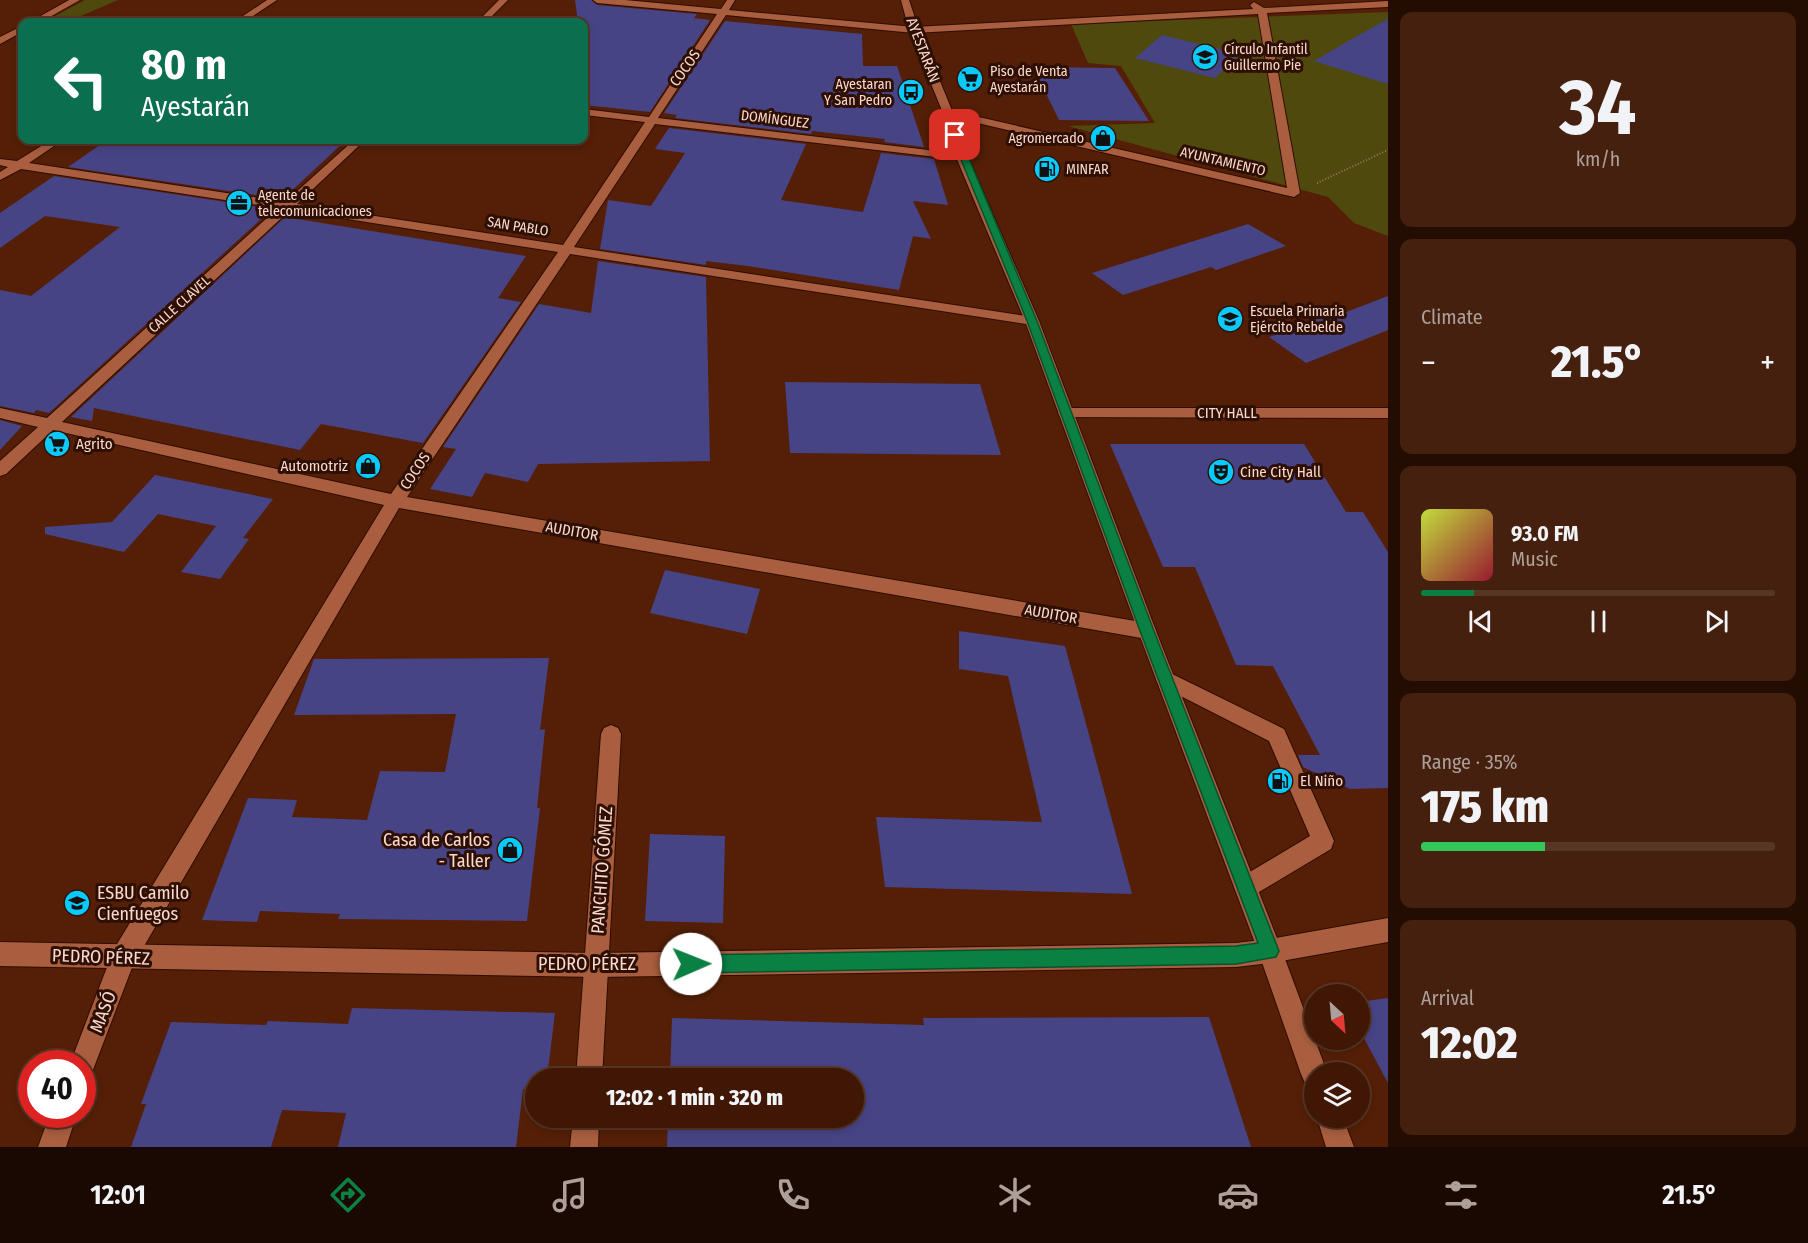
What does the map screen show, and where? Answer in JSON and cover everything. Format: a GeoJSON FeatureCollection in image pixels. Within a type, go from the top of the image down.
{"type":"FeatureCollection","features":[{"type":"Feature","properties":{"kind":"street"},"geometry":{"type":"LineString","coordinates":[[42,18],[76,0]]}},
{"type":"Feature","properties":{"kind":"street"},"geometry":{"type":"LineString","coordinates":[[244,18],[273,0]]}},
{"type":"Feature","properties":{"kind":"street"},"geometry":{"type":"LineString","coordinates":[[485,18],[504,0]]}},
{"type":"Feature","properties":{"kind":"street"},"geometry":{"type":"LineString","coordinates":[[597,0],[727,7],[914,30],[1388,4]]}},
{"type":"Feature","properties":{"kind":"street","name":"AYESTARÁN"},"geometry":{"type":"LineString","coordinates":[[905,0],[914,30],[948,113],[962,157],[1032,321],[1310,1062]]}},
{"type":"Feature","properties":{"kind":"street"},"geometry":{"type":"LineString","coordinates":[[1248,0],[1263,11]]}},
{"type":"Feature","properties":{"kind":"street","name":"COCOS"},"geometry":{"type":"LineString","coordinates":[[123,958],[395,501],[727,7]]}},
{"type":"Feature","properties":{"kind":"street","name":"AYUNTAMIENTO"},"geometry":{"type":"LineString","coordinates":[[948,113],[1294,193],[1263,11]]}},
{"type":"Feature","properties":{"kind":"street"},"geometry":{"type":"LineString","coordinates":[[0,42],[18,31]]}},
{"type":"Feature","properties":{"kind":"street"},"geometry":{"type":"LineString","coordinates":[[0,42],[11,44]]}},
{"type":"Feature","properties":{"kind":"street","name":"DOMÍNGUEZ"},"geometry":{"type":"LineString","coordinates":[[588,112],[962,157]]}},
{"type":"Feature","properties":{"kind":"street"},"geometry":{"type":"LineString","coordinates":[[0,177],[51,144]]}},
{"type":"Feature","properties":{"kind":"street","name":"CALLE CLAVEL"},"geometry":{"type":"LineString","coordinates":[[0,470],[356,144]]}},
{"type":"Feature","properties":{"kind":"street","name":"SAN PABLO"},"geometry":{"type":"LineString","coordinates":[[0,162],[1032,321]]}},
{"type":"Feature","properties":{"kind":"street","name":"AUDITOR"},"geometry":{"type":"LineString","coordinates":[[0,413],[395,501],[1147,631]]}},
{"type":"Feature","properties":{"kind":"street","name":"CITY HALL"},"geometry":{"type":"LineString","coordinates":[[1066,413],[1388,413]]}},
{"type":"Feature","properties":{"kind":"street"},"geometry":{"type":"LineString","coordinates":[[1166,679],[1277,735],[1323,841],[1246,887]]}},
{"type":"Feature","properties":{"kind":"street","name":"PANCHITO GÓMEZ"},"geometry":{"type":"LineString","coordinates":[[590,1068],[611,734]]}},
{"type":"Feature","properties":{"kind":"street","name":"PEDRO PÉREZ"},"geometry":{"type":"LineString","coordinates":[[0,954],[596,965],[1236,955],[1388,930]]}},
{"type":"Feature","properties":{"kind":"street","name":"MASÓ"},"geometry":{"type":"LineString","coordinates":[[88,1050],[123,958]]}},
{"type":"Feature","properties":{"kind":"street"},"geometry":{"type":"LineString","coordinates":[[52,1147],[59,1128]]}},
{"type":"Feature","properties":{"kind":"street"},"geometry":{"type":"LineString","coordinates":[[584,1147],[585,1128]]}},
{"type":"Feature","properties":{"kind":"street"},"geometry":{"type":"LineString","coordinates":[[1333,1128],[1340,1147]]}},
{"type":"Feature","properties":{"kind":"path"},"geometry":{"type":"LineString","coordinates":[[1294,193],[1388,150]]}},
{"type":"Feature","properties":{"kind":"shaded area"},"geometry":{"type":"Polygon","coordinates":[[[85,0],[118,0],[76,18],[51,18],[85,0]]]}},
{"type":"Feature","properties":{"kind":"shaded area"},"geometry":{"type":"Polygon","coordinates":[[[1388,12],[1388,236],[1354,223],[1328,197],[1068,126],[1155,123],[1121,66],[1088,63],[1071,24],[1388,12]]]}},
{"type":"Feature","properties":{"kind":"building"},"geometry":{"type":"Polygon","coordinates":[[[575,0],[591,0],[597,5],[697,14],[694,18],[710,20],[650,112],[588,105],[588,18],[577,18],[575,0]]]}},
{"type":"Feature","properties":{"kind":"building"},"geometry":{"type":"Polygon","coordinates":[[[1388,19],[1388,84],[1314,61],[1357,36],[1388,19]]]}},
{"type":"Feature","properties":{"kind":"building"},"geometry":{"type":"Polygon","coordinates":[[[725,21],[862,34],[863,66],[897,66],[924,147],[884,142],[885,139],[812,131],[811,134],[675,118],[677,115],[664,113],[725,21]]]}},
{"type":"Feature","properties":{"kind":"building"},"geometry":{"type":"Polygon","coordinates":[[[1162,35],[1239,54],[1215,78],[1135,58],[1162,35]]]}},
{"type":"Feature","properties":{"kind":"building"},"geometry":{"type":"Polygon","coordinates":[[[1033,67],[1115,68],[1149,121],[1059,120],[1033,67]]]}},
{"type":"Feature","properties":{"kind":"building"},"geometry":{"type":"Polygon","coordinates":[[[669,128],[806,144],[781,200],[863,212],[881,153],[934,159],[948,205],[913,201],[931,239],[913,236],[899,290],[748,266],[706,261],[706,265],[600,249],[608,200],[651,206],[685,153],[655,149],[669,128]]]}},
{"type":"Feature","properties":{"kind":"building"},"geometry":{"type":"Polygon","coordinates":[[[101,144],[342,144],[283,199],[68,167],[101,144]]]}},
{"type":"Feature","properties":{"kind":"building"},"geometry":{"type":"Polygon","coordinates":[[[54,176],[272,209],[49,413],[36,410],[34,413],[0,406],[0,290],[31,296],[120,227],[45,216],[0,248],[0,213],[54,176]]]}},
{"type":"Feature","properties":{"kind":"building"},"geometry":{"type":"Polygon","coordinates":[[[285,217],[526,256],[498,298],[521,302],[423,443],[321,424],[300,450],[94,408],[92,421],[71,417],[285,217]]]}},
{"type":"Feature","properties":{"kind":"building"},"geometry":{"type":"Polygon","coordinates":[[[1248,224],[1286,246],[1216,270],[1211,267],[1123,295],[1092,273],[1248,224]]]}},
{"type":"Feature","properties":{"kind":"building"},"geometry":{"type":"Polygon","coordinates":[[[598,261],[706,277],[710,461],[538,464],[528,482],[485,473],[472,497],[430,489],[456,449],[443,447],[539,304],[591,313],[598,261]]]}},
{"type":"Feature","properties":{"kind":"building"},"geometry":{"type":"Polygon","coordinates":[[[1388,296],[1388,330],[1306,363],[1269,337],[1331,314],[1336,316],[1388,296]]]}},
{"type":"Feature","properties":{"kind":"building"},"geometry":{"type":"Polygon","coordinates":[[[785,382],[980,384],[1001,455],[790,453],[785,382]]]}},
{"type":"Feature","properties":{"kind":"building"},"geometry":{"type":"Polygon","coordinates":[[[0,420],[22,426],[0,450],[0,420]]]}},
{"type":"Feature","properties":{"kind":"building"},"geometry":{"type":"Polygon","coordinates":[[[1110,444],[1304,444],[1346,512],[1363,512],[1388,552],[1388,788],[1350,789],[1303,767],[1298,755],[1320,755],[1273,666],[1236,665],[1195,567],[1163,567],[1110,444]]]}},
{"type":"Feature","properties":{"kind":"building"},"geometry":{"type":"Polygon","coordinates":[[[155,475],[273,499],[243,538],[249,539],[220,579],[181,572],[216,526],[158,514],[124,552],[45,534],[45,527],[112,522],[155,475]]]}},
{"type":"Feature","properties":{"kind":"building"},"geometry":{"type":"Polygon","coordinates":[[[665,570],[760,589],[747,634],[650,613],[665,570]]]}},
{"type":"Feature","properties":{"kind":"building"},"geometry":{"type":"Polygon","coordinates":[[[959,631],[1065,646],[1132,894],[885,887],[876,817],[1042,822],[1008,676],[959,669],[959,631]]]}},
{"type":"Feature","properties":{"kind":"building"},"geometry":{"type":"Polygon","coordinates":[[[549,658],[540,730],[545,729],[537,808],[540,808],[527,921],[338,919],[340,914],[260,911],[257,922],[202,920],[248,798],[297,800],[292,817],[367,820],[380,771],[445,772],[456,714],[294,715],[314,659],[549,658]]]}},
{"type":"Feature","properties":{"kind":"building"},"geometry":{"type":"Polygon","coordinates":[[[650,834],[725,836],[723,923],[645,921],[650,834]]]}},
{"type":"Feature","properties":{"kind":"building"},"geometry":{"type":"Polygon","coordinates":[[[1388,998],[1388,1083],[1370,1049],[1370,1000],[1388,998]]]}},
{"type":"Feature","properties":{"kind":"building"},"geometry":{"type":"Polygon","coordinates":[[[352,1008],[555,1013],[548,1068],[525,1068],[525,1089],[523,1089],[516,1147],[338,1147],[346,1113],[282,1110],[271,1147],[131,1147],[146,1104],[141,1104],[171,1022],[266,1025],[268,1021],[348,1024],[352,1008]]]}},
{"type":"Feature","properties":{"kind":"building"},"geometry":{"type":"Polygon","coordinates":[[[1209,1017],[1251,1147],[667,1147],[668,1128],[864,1128],[864,1068],[670,1068],[672,1018],[924,1025],[923,1018],[1209,1017]]]}},
{"type":"Feature","properties":{"kind":"place","name":"Círculo Infantil Guillermo Pie"},"geometry":{"type":"Point","coordinates":[1205,57]}},
{"type":"Feature","properties":{"kind":"place","name":"Piso de Venta Ayestarán"},"geometry":{"type":"Point","coordinates":[970,79]}},
{"type":"Feature","properties":{"kind":"place","name":"Ayestaran Y San Pedro"},"geometry":{"type":"Point","coordinates":[911,92]}},
{"type":"Feature","properties":{"kind":"place","name":"Agromercado"},"geometry":{"type":"Point","coordinates":[1103,138]}},
{"type":"Feature","properties":{"kind":"place","name":"MINFAR"},"geometry":{"type":"Point","coordinates":[1047,169]}},
{"type":"Feature","properties":{"kind":"place","name":"Agente de telecomunicaciones"},"geometry":{"type":"Point","coordinates":[239,203]}},
{"type":"Feature","properties":{"kind":"place","name":"Escuela Primaria Ejército Rebelde"},"geometry":{"type":"Point","coordinates":[1230,319]}},
{"type":"Feature","properties":{"kind":"place","name":"Agrito"},"geometry":{"type":"Point","coordinates":[57,444]}},
{"type":"Feature","properties":{"kind":"place","name":"Automotriz"},"geometry":{"type":"Point","coordinates":[368,466]}},
{"type":"Feature","properties":{"kind":"place","name":"Cine City Hall"},"geometry":{"type":"Point","coordinates":[1221,472]}},
{"type":"Feature","properties":{"kind":"place","name":"El Niño"},"geometry":{"type":"Point","coordinates":[1280,781]}},
{"type":"Feature","properties":{"kind":"place","name":"Casa de Carlos - Taller"},"geometry":{"type":"Point","coordinates":[510,850]}},
{"type":"Feature","properties":{"kind":"place","name":"ESBU Camilo Cienfuegos"},"geometry":{"type":"Point","coordinates":[77,903]}},
{"type":"Feature","properties":{"kind":"route"},"geometry":{"type":"LineString","coordinates":[[691,964],[1236,955],[1270,951],[1147,631],[1032,321],[962,157],[955,135]]}}]}
